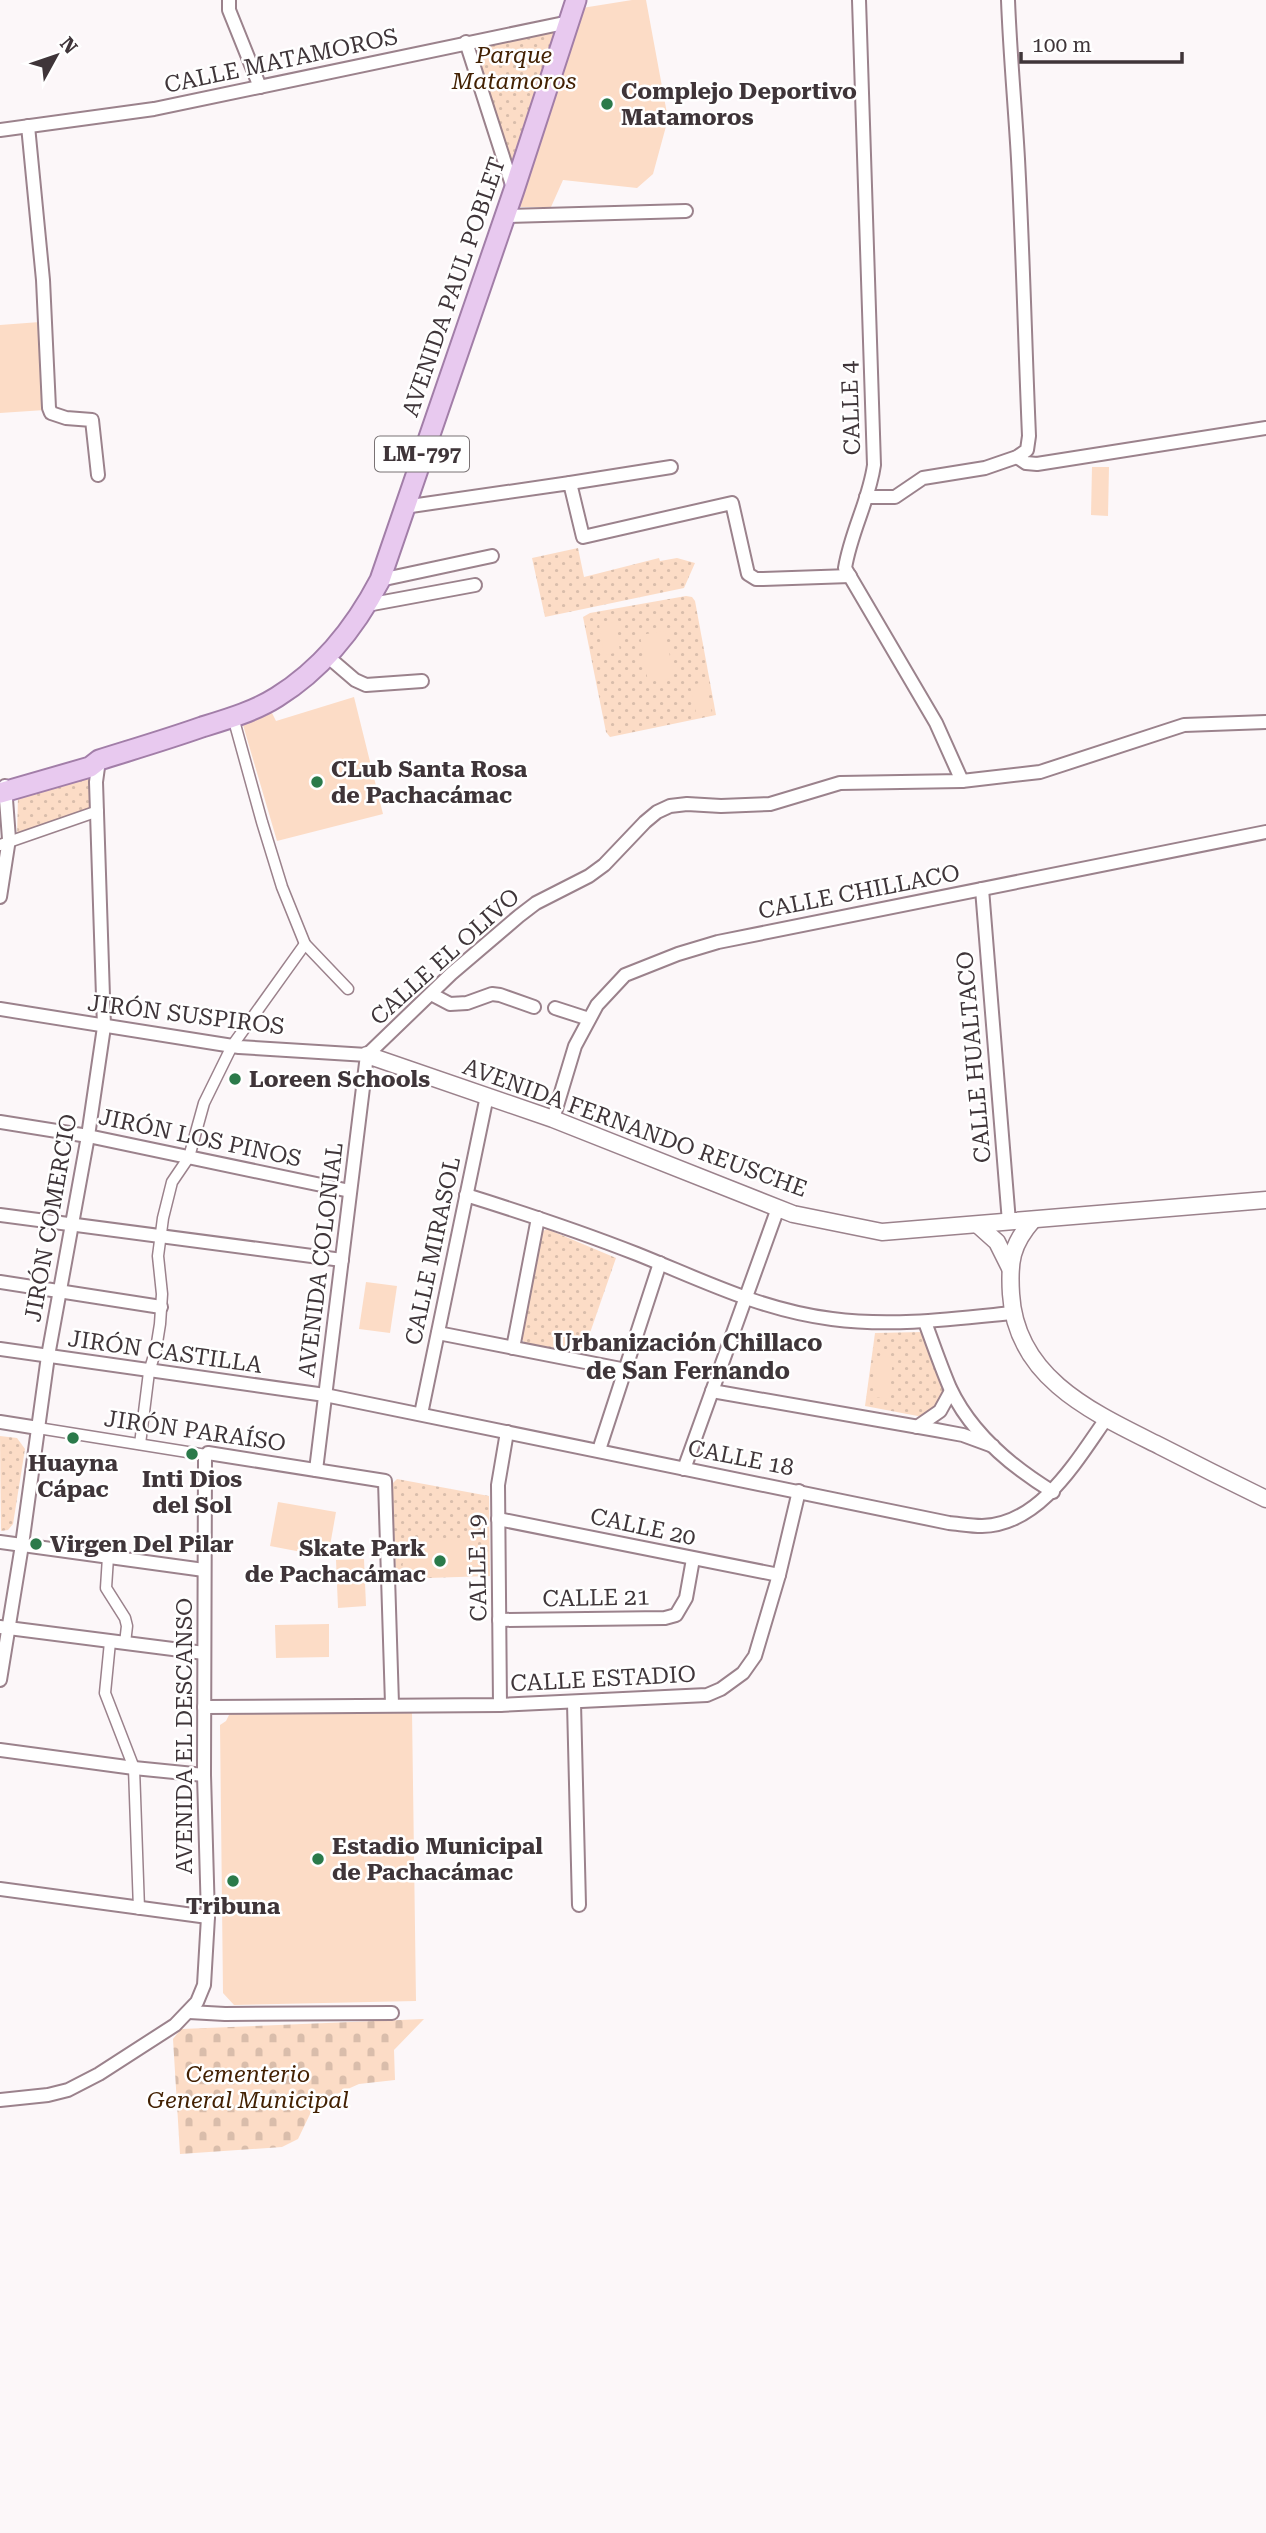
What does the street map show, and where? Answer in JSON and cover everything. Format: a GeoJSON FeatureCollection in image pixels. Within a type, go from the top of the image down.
{"type":"FeatureCollection","features":[{"type":"Feature","properties":{"kind":"main road","name":"AVENIDA PAUL POBLET"},"geometry":{"type":"LineString","coordinates":[[99,760],[233,717],[275,698],[302,681],[327,656],[367,606],[380,580],[576,0]]}},
{"type":"Feature","properties":{"kind":"main road","name":"LM-797"},"geometry":{"type":"LineString","coordinates":[[2,788],[90,767],[99,760]]}},
{"type":"Feature","properties":{"kind":"street"},"geometry":{"type":"LineString","coordinates":[[229,0],[229,10],[260,87]]}},
{"type":"Feature","properties":{"kind":"street","name":"CALLE 4"},"geometry":{"type":"LineString","coordinates":[[859,0],[874,465],[871,484],[849,543],[845,569],[936,723],[961,781]]}},
{"type":"Feature","properties":{"kind":"street"},"geometry":{"type":"LineString","coordinates":[[866,497],[895,496],[923,478],[985,468],[1017,457],[1027,450],[1029,436],[1018,162],[1008,0]]}},
{"type":"Feature","properties":{"kind":"street","name":"CALLE MATAMOROS"},"geometry":{"type":"LineString","coordinates":[[0,130],[154,109],[569,22]]}},
{"type":"Feature","properties":{"kind":"street"},"geometry":{"type":"LineString","coordinates":[[466,42],[514,190]]}},
{"type":"Feature","properties":{"kind":"street"},"geometry":{"type":"LineString","coordinates":[[28,126],[43,280],[49,408],[51,413],[61,417],[92,420],[98,475]]}},
{"type":"Feature","properties":{"kind":"street"},"geometry":{"type":"LineString","coordinates":[[505,216],[686,211]]}},
{"type":"Feature","properties":{"kind":"street"},"geometry":{"type":"LineString","coordinates":[[1017,457],[1026,463],[1037,464],[1266,428]]}},
{"type":"Feature","properties":{"kind":"street"},"geometry":{"type":"LineString","coordinates":[[404,507],[671,467]]}},
{"type":"Feature","properties":{"kind":"street"},"geometry":{"type":"LineString","coordinates":[[570,484],[583,537],[732,503],[748,575],[756,579],[850,576]]}},
{"type":"Feature","properties":{"kind":"street"},"geometry":{"type":"LineString","coordinates":[[380,580],[492,556]]}},
{"type":"Feature","properties":{"kind":"street"},"geometry":{"type":"LineString","coordinates":[[367,606],[475,585]]}},
{"type":"Feature","properties":{"kind":"street"},"geometry":{"type":"LineString","coordinates":[[327,656],[355,680],[366,685],[422,681]]}},
{"type":"Feature","properties":{"kind":"street"},"geometry":{"type":"LineString","coordinates":[[233,717],[282,887],[305,944],[348,989]]}},
{"type":"Feature","properties":{"kind":"street","name":"CALLE EL OLIVO"},"geometry":{"type":"LineString","coordinates":[[367,1055],[431,994],[536,903],[589,876],[604,865],[645,822],[670,806],[769,804],[840,783],[961,781],[1040,772],[1184,725],[1266,722]]}},
{"type":"Feature","properties":{"kind":"street","name":"JIRÓN COMERCIO"},"geometry":{"type":"LineString","coordinates":[[0,1681],[4,1627],[22,1545],[48,1356],[88,1136],[104,1027],[96,782],[99,760]]}},
{"type":"Feature","properties":{"kind":"street"},"geometry":{"type":"LineString","coordinates":[[0,897],[4,843],[2,788]]}},
{"type":"Feature","properties":{"kind":"street"},"geometry":{"type":"LineString","coordinates":[[4,843],[98,811]]}},
{"type":"Feature","properties":{"kind":"street","name":"CALLE CHILLACO"},"geometry":{"type":"LineString","coordinates":[[553,1119],[575,1046],[597,1005],[625,975],[718,942],[1266,832]]}},
{"type":"Feature","properties":{"kind":"street","name":"CALLE HUALTACO"},"geometry":{"type":"LineString","coordinates":[[982,889],[1009,1222]]}},
{"type":"Feature","properties":{"kind":"street"},"geometry":{"type":"LineString","coordinates":[[140,1444],[161,1307],[158,1256],[163,1218],[172,1182],[189,1157],[204,1103],[232,1046],[305,944]]}},
{"type":"Feature","properties":{"kind":"street"},"geometry":{"type":"LineString","coordinates":[[431,994],[450,1004],[467,1003],[492,994],[500,995],[534,1007]]}},
{"type":"Feature","properties":{"kind":"street"},"geometry":{"type":"LineString","coordinates":[[555,1008],[589,1019]]}},
{"type":"Feature","properties":{"kind":"street","name":"JIRÓN SUSPIROS"},"geometry":{"type":"LineString","coordinates":[[0,1009],[232,1046],[367,1055]]}},
{"type":"Feature","properties":{"kind":"street","name":"AVENIDA FERNANDO REUSCHE"},"geometry":{"type":"LineString","coordinates":[[367,1055],[553,1119],[793,1214],[882,1232],[1266,1200]]}},
{"type":"Feature","properties":{"kind":"street","name":"AVENIDA COLONIAL"},"geometry":{"type":"LineString","coordinates":[[316,1470],[367,1055]]}},
{"type":"Feature","properties":{"kind":"street","name":"CALLE MIRASOL"},"geometry":{"type":"LineString","coordinates":[[421,1414],[487,1096]]}},
{"type":"Feature","properties":{"kind":"street","name":"JIRÓN LOS PINOS"},"geometry":{"type":"LineString","coordinates":[[0,1122],[88,1136],[350,1191]]}},
{"type":"Feature","properties":{"kind":"street"},"geometry":{"type":"LineString","coordinates":[[466,1195],[538,1218],[660,1263],[745,1299],[833,1319],[925,1322],[1012,1313]]}},
{"type":"Feature","properties":{"kind":"street"},"geometry":{"type":"LineString","coordinates":[[684,1469],[778,1208]]}},
{"type":"Feature","properties":{"kind":"street"},"geometry":{"type":"LineString","coordinates":[[0,1215],[342,1260]]}},
{"type":"Feature","properties":{"kind":"street"},"geometry":{"type":"LineString","coordinates":[[513,1348],[538,1218]]}},
{"type":"Feature","properties":{"kind":"street"},"geometry":{"type":"LineString","coordinates":[[1033,1220],[1018,1240],[1010,1268],[1012,1313],[1016,1328],[1045,1375],[1062,1391],[1106,1419],[1266,1499]]}},
{"type":"Feature","properties":{"kind":"street"},"geometry":{"type":"LineString","coordinates":[[978,1225],[997,1242],[1010,1268]]}},
{"type":"Feature","properties":{"kind":"street"},"geometry":{"type":"LineString","coordinates":[[599,1450],[660,1263]]}},
{"type":"Feature","properties":{"kind":"street"},"geometry":{"type":"LineString","coordinates":[[0,1282],[161,1307]]}},
{"type":"Feature","properties":{"kind":"street"},"geometry":{"type":"LineString","coordinates":[[925,1322],[951,1391],[972,1421],[993,1446],[1020,1471],[1053,1492]]}},
{"type":"Feature","properties":{"kind":"street"},"geometry":{"type":"LineString","coordinates":[[438,1333],[626,1370]]}},
{"type":"Feature","properties":{"kind":"street","name":"JIRÓN CASTILLA"},"geometry":{"type":"LineString","coordinates":[[0,1349],[325,1395]]}},
{"type":"Feature","properties":{"kind":"street"},"geometry":{"type":"LineString","coordinates":[[712,1391],[963,1435],[993,1446]]}},
{"type":"Feature","properties":{"kind":"street"},"geometry":{"type":"LineString","coordinates":[[917,1427],[940,1410],[951,1391]]}},
{"type":"Feature","properties":{"kind":"street","name":"CALLE 18"},"geometry":{"type":"LineString","coordinates":[[325,1395],[949,1522],[984,1526],[1009,1520],[1053,1492],[1106,1419]]}},
{"type":"Feature","properties":{"kind":"street","name":"JIRÓN PARAÍSO"},"geometry":{"type":"LineString","coordinates":[[0,1422],[206,1455],[211,1452],[384,1481],[392,1704]]}},
{"type":"Feature","properties":{"kind":"street","name":"CALLE 19"},"geometry":{"type":"LineString","coordinates":[[500,1705],[498,1485],[507,1432]]}},
{"type":"Feature","properties":{"kind":"street","name":"AVENIDA EL DESCANSO"},"geometry":{"type":"LineString","coordinates":[[189,2012],[197,2002],[204,1985],[208,1917],[204,1775],[206,1455]]}},
{"type":"Feature","properties":{"kind":"street","name":"CALLE ESTADIO"},"geometry":{"type":"LineString","coordinates":[[204,1707],[500,1705],[707,1695],[721,1689],[743,1673],[755,1656],[779,1575],[799,1491]]}},
{"type":"Feature","properties":{"kind":"street","name":"CALLE 20"},"geometry":{"type":"LineString","coordinates":[[498,1519],[779,1575]]}},
{"type":"Feature","properties":{"kind":"street"},"geometry":{"type":"LineString","coordinates":[[0,1542],[204,1570]]}},
{"type":"Feature","properties":{"kind":"street"},"geometry":{"type":"LineString","coordinates":[[108,1557],[106,1587],[125,1618],[125,1643]]}},
{"type":"Feature","properties":{"kind":"street","name":"CALLE 21"},"geometry":{"type":"LineString","coordinates":[[499,1620],[665,1618],[676,1615],[686,1598],[693,1559]]}},
{"type":"Feature","properties":{"kind":"street"},"geometry":{"type":"LineString","coordinates":[[4,1627],[204,1653]]}},
{"type":"Feature","properties":{"kind":"street"},"geometry":{"type":"LineString","coordinates":[[110,1642],[105,1693],[134,1768],[139,1909]]}},
{"type":"Feature","properties":{"kind":"street"},"geometry":{"type":"LineString","coordinates":[[574,1703],[579,1905]]}},
{"type":"Feature","properties":{"kind":"street"},"geometry":{"type":"LineString","coordinates":[[0,1750],[204,1775]]}},
{"type":"Feature","properties":{"kind":"street"},"geometry":{"type":"LineString","coordinates":[[0,1889],[208,1917]]}},
{"type":"Feature","properties":{"kind":"street"},"geometry":{"type":"LineString","coordinates":[[0,2099],[48,2095],[68,2090],[121,2060],[175,2025],[189,2012],[392,2013]]}},
{"type":"Feature","properties":{"kind":"green space","name":"Complejo Deportivo Matamoros"},"geometry":{"type":"Polygon","coordinates":[[[646,0],[668,119],[653,174],[637,188],[563,180],[551,207],[514,207],[582,8],[646,0]]]}},
{"type":"Feature","properties":{"kind":"green space","name":"Parque Matamoros"},"geometry":{"type":"Polygon","coordinates":[[[564,26],[514,172],[471,42],[564,26]]]}},
{"type":"Feature","properties":{"kind":"green space"},"geometry":{"type":"Polygon","coordinates":[[[40,322],[45,410],[0,413],[0,325],[40,322]]]}},
{"type":"Feature","properties":{"kind":"green space"},"geometry":{"type":"Polygon","coordinates":[[[1092,467],[1109,467],[1108,516],[1091,515],[1092,467]]]}},
{"type":"Feature","properties":{"kind":"green space"},"geometry":{"type":"Polygon","coordinates":[[[578,548],[584,577],[659,558],[660,561],[677,558],[695,563],[684,588],[545,617],[532,558],[578,548]]]}},
{"type":"Feature","properties":{"kind":"green space"},"geometry":{"type":"Polygon","coordinates":[[[686,596],[695,601],[716,715],[610,737],[606,732],[583,617],[590,613],[686,596]]]}},
{"type":"Feature","properties":{"kind":"green space"},"geometry":{"type":"Polygon","coordinates":[[[616,622],[620,652],[604,655],[599,624],[616,622]]]}},
{"type":"Feature","properties":{"kind":"green space"},"geometry":{"type":"Polygon","coordinates":[[[665,631],[674,678],[648,682],[640,635],[665,631]]]}},
{"type":"Feature","properties":{"kind":"green space"},"geometry":{"type":"Polygon","coordinates":[[[706,682],[712,714],[697,717],[690,685],[706,682]]]}},
{"type":"Feature","properties":{"kind":"green space","name":"CLub Santa Rosa de Pachacámac"},"geometry":{"type":"Polygon","coordinates":[[[354,697],[383,814],[277,841],[243,725],[272,713],[276,721],[354,697]]]}},
{"type":"Feature","properties":{"kind":"green space"},"geometry":{"type":"Polygon","coordinates":[[[91,770],[96,811],[17,837],[18,796],[91,770]]]}},
{"type":"Feature","properties":{"kind":"green space"},"geometry":{"type":"Polygon","coordinates":[[[547,1229],[616,1258],[583,1353],[525,1343],[521,1338],[541,1232],[547,1229]]]}},
{"type":"Feature","properties":{"kind":"green space"},"geometry":{"type":"Polygon","coordinates":[[[366,1282],[397,1286],[390,1333],[359,1329],[366,1282]]]}},
{"type":"Feature","properties":{"kind":"green space"},"geometry":{"type":"Polygon","coordinates":[[[921,1332],[943,1385],[943,1396],[939,1404],[923,1417],[865,1406],[875,1333],[921,1332]]]}},
{"type":"Feature","properties":{"kind":"green space"},"geometry":{"type":"Polygon","coordinates":[[[878,1356],[893,1358],[889,1399],[874,1397],[878,1356]]]}},
{"type":"Feature","properties":{"kind":"green space"},"geometry":{"type":"Polygon","coordinates":[[[0,1436],[17,1438],[25,1449],[13,1524],[8,1530],[1,1531],[0,1436]]]}},
{"type":"Feature","properties":{"kind":"green space"},"geometry":{"type":"Polygon","coordinates":[[[397,1479],[489,1496],[490,1576],[396,1579],[392,1484],[397,1479]]]}},
{"type":"Feature","properties":{"kind":"green space"},"geometry":{"type":"Polygon","coordinates":[[[278,1502],[336,1512],[328,1557],[270,1546],[278,1502]]]}},
{"type":"Feature","properties":{"kind":"green space","name":"Skate Park de Pachacámac"},"geometry":{"type":"Polygon","coordinates":[[[478,1535],[475,1575],[401,1577],[405,1547],[478,1535]]]}},
{"type":"Feature","properties":{"kind":"green space"},"geometry":{"type":"Polygon","coordinates":[[[364,1559],[366,1606],[338,1608],[336,1560],[364,1559]]]}},
{"type":"Feature","properties":{"kind":"green space"},"geometry":{"type":"Polygon","coordinates":[[[329,1624],[329,1657],[276,1658],[275,1625],[329,1624]]]}},
{"type":"Feature","properties":{"kind":"green space","name":"Estadio Municipal de Pachacámac"},"geometry":{"type":"Polygon","coordinates":[[[412,1711],[416,2001],[234,2005],[223,1993],[220,1725],[230,1713],[412,1711]]]}},
{"type":"Feature","properties":{"kind":"green space","name":"Cementerio General Municipal"},"geometry":{"type":"Polygon","coordinates":[[[424,2019],[394,2050],[395,2080],[359,2084],[341,2092],[311,2112],[298,2139],[282,2147],[180,2154],[173,2039],[181,2029],[424,2019]]]}},
{"type":"Feature","properties":{"kind":"place","name":"Complejo Deportivo Matamoros"},"geometry":{"type":"Point","coordinates":[607,104]}},
{"type":"Feature","properties":{"kind":"place","name":"CLub Santa Rosa de Pachacámac"},"geometry":{"type":"Point","coordinates":[317,782]}},
{"type":"Feature","properties":{"kind":"place","name":"Loreen Schools"},"geometry":{"type":"Point","coordinates":[235,1079]}},
{"type":"Feature","properties":{"kind":"place","name":"Huayna Cápac"},"geometry":{"type":"Point","coordinates":[73,1438]}},
{"type":"Feature","properties":{"kind":"place","name":"Inti Dios del Sol"},"geometry":{"type":"Point","coordinates":[192,1454]}},
{"type":"Feature","properties":{"kind":"place","name":"Virgen Del Pilar"},"geometry":{"type":"Point","coordinates":[36,1544]}},
{"type":"Feature","properties":{"kind":"place","name":"Skate Park de Pachacámac"},"geometry":{"type":"Point","coordinates":[440,1561]}},
{"type":"Feature","properties":{"kind":"place","name":"Estadio Municipal de Pachacámac"},"geometry":{"type":"Point","coordinates":[318,1859]}},
{"type":"Feature","properties":{"kind":"place","name":"Tribuna"},"geometry":{"type":"Point","coordinates":[233,1881]}},
{"type":"Feature","properties":{"kind":"district","name":"Urbanización Chillaco de San Fernando"},"geometry":{"type":"Point","coordinates":[688,1357]}}]}
